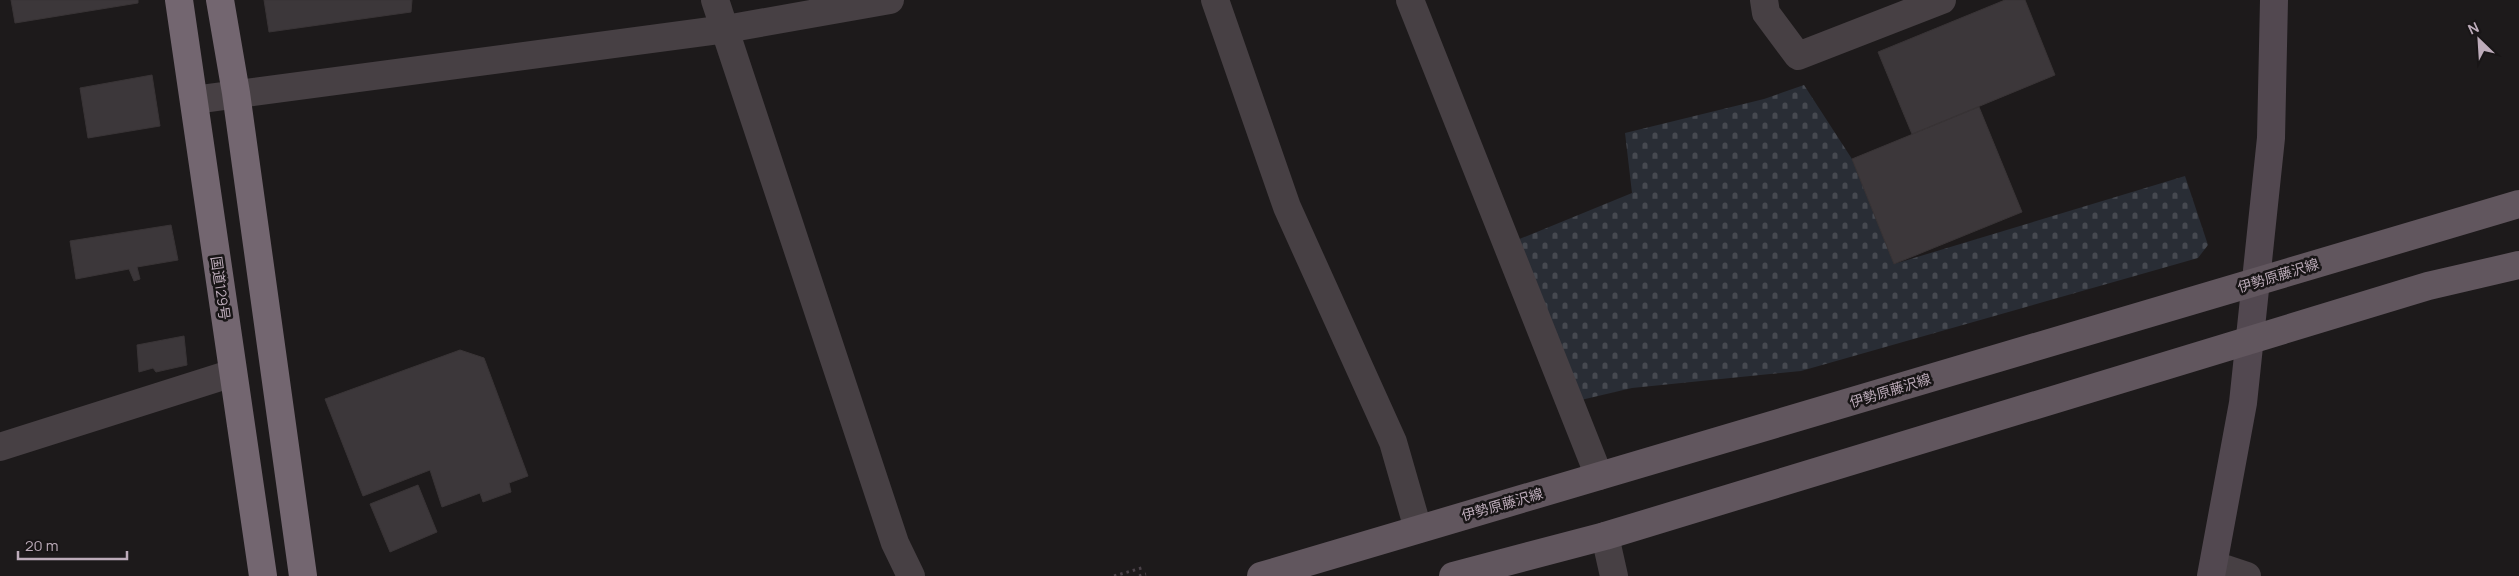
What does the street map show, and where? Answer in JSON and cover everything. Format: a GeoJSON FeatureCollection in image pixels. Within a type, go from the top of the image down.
{"type":"FeatureCollection","features":[{"type":"Feature","properties":{"kind":"highway","name":"国道129号"},"geometry":{"type":"LineString","coordinates":[[179,0],[263,576]]}},
{"type":"Feature","properties":{"kind":"highway"},"geometry":{"type":"LineString","coordinates":[[220,0],[236,93],[303,576]]}},
{"type":"Feature","properties":{"kind":"main road","name":"伊勢原藤沢線"},"geometry":{"type":"LineString","coordinates":[[1261,576],[2519,204]]}},
{"type":"Feature","properties":{"kind":"main road"},"geometry":{"type":"LineString","coordinates":[[1453,576],[1605,536],[2250,342],[2428,286],[2519,265]]}},
{"type":"Feature","properties":{"kind":"street"},"geometry":{"type":"LineString","coordinates":[[715,0],[895,543],[911,576]]}},
{"type":"Feature","properties":{"kind":"street"},"geometry":{"type":"LineString","coordinates":[[194,100],[726,29],[890,0]]}},
{"type":"Feature","properties":{"kind":"street"},"geometry":{"type":"LineString","coordinates":[[1216,0],[1286,207],[1393,442],[1418,529]]}},
{"type":"Feature","properties":{"kind":"street"},"geometry":{"type":"LineString","coordinates":[[1410,0],[1599,476]]}},
{"type":"Feature","properties":{"kind":"street"},"geometry":{"type":"LineString","coordinates":[[1764,0],[1766,13],[1798,56],[1942,0]]}},
{"type":"Feature","properties":{"kind":"street"},"geometry":{"type":"LineString","coordinates":[[2247,576],[2213,570],[2237,442],[2250,342],[2271,138],[2274,0]]}},
{"type":"Feature","properties":{"kind":"street"},"geometry":{"type":"LineString","coordinates":[[0,447],[233,374]]}},
{"type":"Feature","properties":{"kind":"street"},"geometry":{"type":"LineString","coordinates":[[1605,536],[1614,576]]}},
{"type":"Feature","properties":{"kind":"path"},"geometry":{"type":"LineString","coordinates":[[1114,576],[1145,567]]}},
{"type":"Feature","properties":{"kind":"path"},"geometry":{"type":"LineString","coordinates":[[1140,576],[1146,574]]}},
{"type":"Feature","properties":{"kind":"green space"},"geometry":{"type":"Polygon","coordinates":[[[1804,85],[1852,159],[1894,264],[2185,176],[2208,245],[2198,258],[1801,371],[1632,388],[1581,400],[1517,240],[1632,193],[1625,133],[1764,99],[1804,85]]]}},
{"type":"Feature","properties":{"kind":"building"},"geometry":{"type":"Polygon","coordinates":[[[11,0],[138,0],[138,3],[15,23],[11,0]]]}},
{"type":"Feature","properties":{"kind":"building"},"geometry":{"type":"Polygon","coordinates":[[[264,0],[412,0],[411,12],[269,32],[264,0]]]}},
{"type":"Feature","properties":{"kind":"building"},"geometry":{"type":"Polygon","coordinates":[[[2005,0],[2025,0],[2055,75],[1912,134],[1878,52],[2005,0]]]}},
{"type":"Feature","properties":{"kind":"building"},"geometry":{"type":"Polygon","coordinates":[[[152,75],[160,126],[88,138],[80,88],[152,75]]]}},
{"type":"Feature","properties":{"kind":"building"},"geometry":{"type":"Polygon","coordinates":[[[1979,107],[2022,212],[1894,264],[1852,159],[1979,107]]]}},
{"type":"Feature","properties":{"kind":"building"},"geometry":{"type":"Polygon","coordinates":[[[171,225],[178,260],[137,267],[140,279],[134,281],[129,269],[76,279],[70,241],[171,225]]]}},
{"type":"Feature","properties":{"kind":"building"},"geometry":{"type":"Polygon","coordinates":[[[184,336],[187,365],[156,372],[153,368],[139,372],[137,345],[184,336]]]}},
{"type":"Feature","properties":{"kind":"building"},"geometry":{"type":"Polygon","coordinates":[[[460,350],[484,358],[528,476],[509,483],[511,492],[483,502],[480,493],[442,507],[430,470],[363,496],[325,399],[460,350]]]}},
{"type":"Feature","properties":{"kind":"building"},"geometry":{"type":"Polygon","coordinates":[[[418,485],[437,532],[390,552],[370,504],[418,485]]]}}]}
